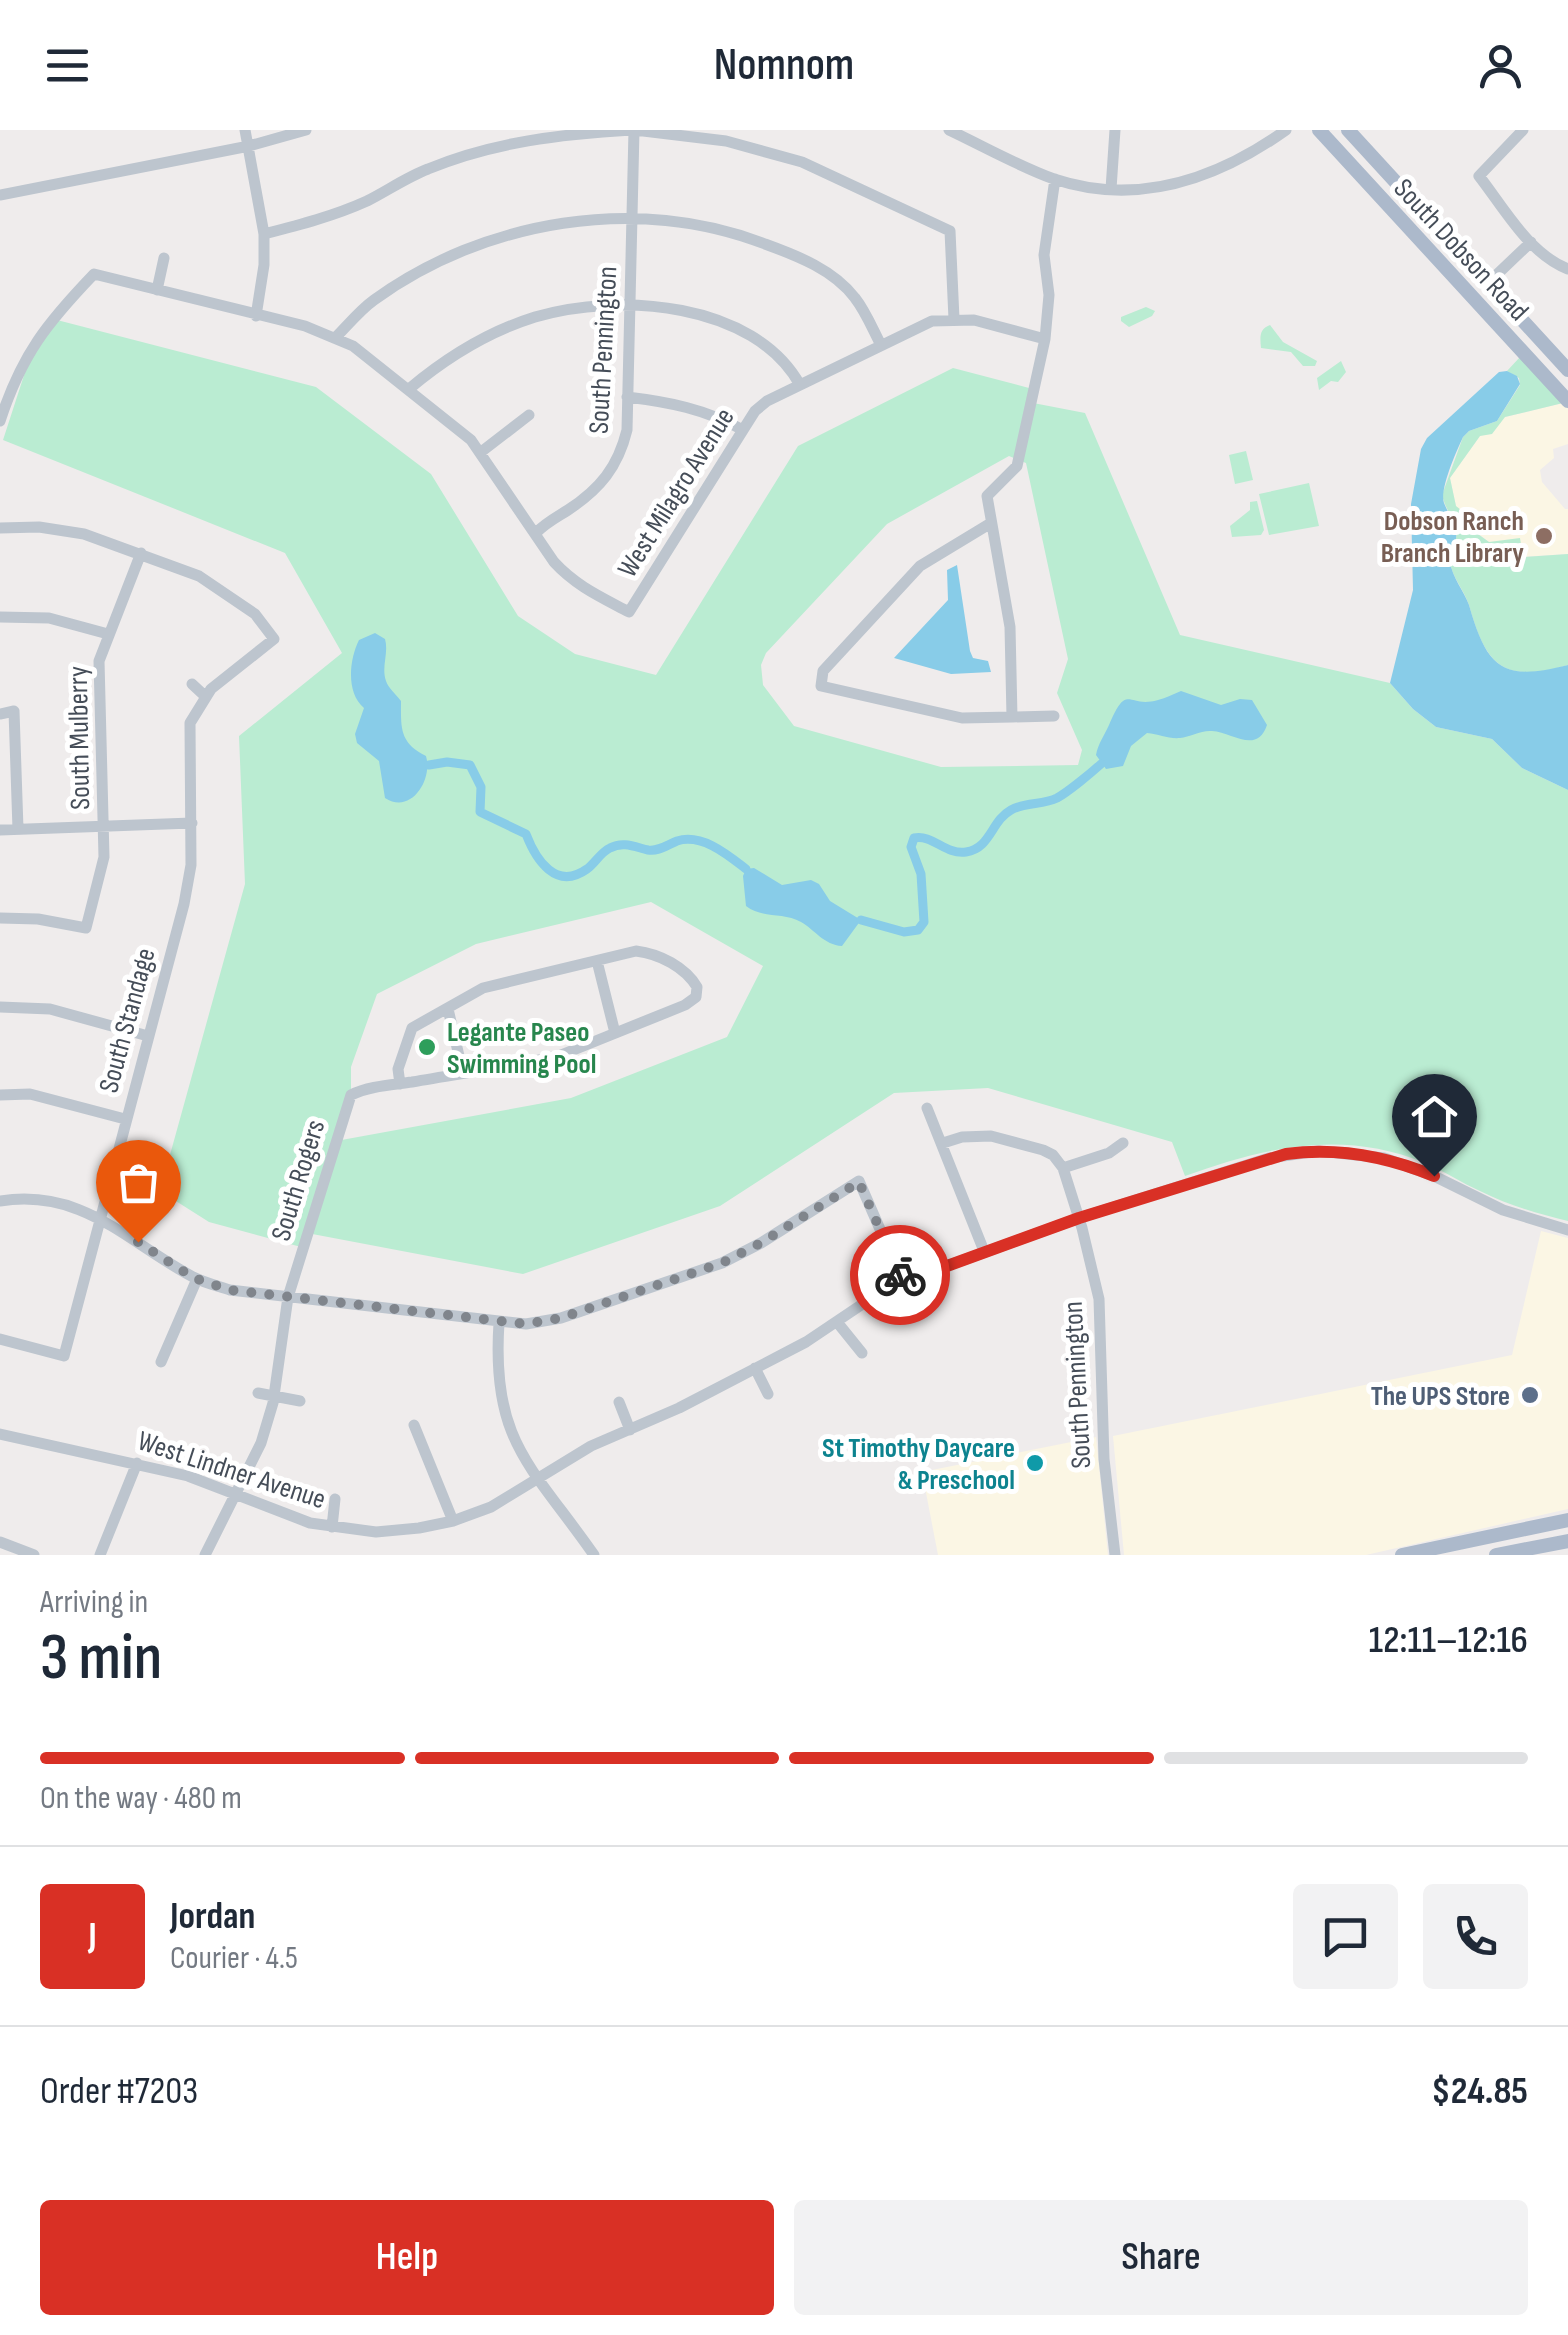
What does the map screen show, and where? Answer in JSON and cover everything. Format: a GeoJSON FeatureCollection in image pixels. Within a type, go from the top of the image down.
{"type":"FeatureCollection","features":[{"type":"Feature","properties":{"kind":"main road","name":"South Dobson Road"},"geometry":{"type":"LineString","coordinates":[[1319,130],[1568,401]]}},
{"type":"Feature","properties":{"kind":"main road","name":"South Dobson Road"},"geometry":{"type":"LineString","coordinates":[[1348,130],[1568,370]]}},
{"type":"Feature","properties":{"kind":"main road"},"geometry":{"type":"LineString","coordinates":[[1402,1555],[1568,1520]]}},
{"type":"Feature","properties":{"kind":"main road"},"geometry":{"type":"LineString","coordinates":[[1496,1555],[1568,1540]]}},
{"type":"Feature","properties":{"kind":"street"},"geometry":{"type":"LineString","coordinates":[[245,130],[264,234],[264,265],[256,316]]}},
{"type":"Feature","properties":{"kind":"street"},"geometry":{"type":"LineString","coordinates":[[0,195],[249,146],[306,130]]}},
{"type":"Feature","properties":{"kind":"street"},"geometry":{"type":"LineString","coordinates":[[264,234],[364,202],[426,169],[482,150],[554,135],[634,130],[726,141],[802,162],[950,230],[954,318]]}},
{"type":"Feature","properties":{"kind":"street","name":"South Pennington"},"geometry":{"type":"LineString","coordinates":[[536,533],[584,500],[605,480],[620,458],[627,430],[634,130]]}},
{"type":"Feature","properties":{"kind":"street"},"geometry":{"type":"LineString","coordinates":[[949,130],[1055,179],[1111,190],[1184,183],[1234,163],[1286,130]]}},
{"type":"Feature","properties":{"kind":"street"},"geometry":{"type":"LineString","coordinates":[[1111,190],[1114,130]]}},
{"type":"Feature","properties":{"kind":"street"},"geometry":{"type":"LineString","coordinates":[[1523,130],[1479,176],[1531,242],[1551,262],[1568,269]]}},
{"type":"Feature","properties":{"kind":"street"},"geometry":{"type":"LineString","coordinates":[[1012,717],[1010,628],[989,492],[1012,474],[1032,418],[1030,406],[1045,338],[1049,295],[1044,255],[1055,179]]}},
{"type":"Feature","properties":{"kind":"street"},"geometry":{"type":"LineString","coordinates":[[336,337],[372,302],[456,253],[538,228],[632,218],[697,224],[754,239],[797,256],[829,273],[856,298],[881,345]]}},
{"type":"Feature","properties":{"kind":"street"},"geometry":{"type":"LineString","coordinates":[[1488,283],[1531,242]]}},
{"type":"Feature","properties":{"kind":"street"},"geometry":{"type":"LineString","coordinates":[[156,290],[164,258]]}},
{"type":"Feature","properties":{"kind":"street","name":"West Milagro Avenue"},"geometry":{"type":"LineString","coordinates":[[0,421],[15,378],[40,334],[94,274],[305,326],[353,346],[482,452],[554,562],[578,586],[629,612],[742,430],[767,401],[932,321],[974,320],[1045,338]]}},
{"type":"Feature","properties":{"kind":"street"},"geometry":{"type":"LineString","coordinates":[[408,389],[446,359],[538,316],[630,306],[719,320],[756,336],[781,356],[800,385]]}},
{"type":"Feature","properties":{"kind":"street"},"geometry":{"type":"LineString","coordinates":[[627,397],[703,410],[742,430]]}},
{"type":"Feature","properties":{"kind":"street"},"geometry":{"type":"LineString","coordinates":[[482,452],[529,415]]}},
{"type":"Feature","properties":{"kind":"street"},"geometry":{"type":"LineString","coordinates":[[991,524],[920,566],[822,670],[821,686],[962,718],[1054,716]]}},
{"type":"Feature","properties":{"kind":"street"},"geometry":{"type":"LineString","coordinates":[[0,528],[39,527],[84,534],[141,553],[200,576],[255,614],[274,638],[206,696],[192,684]]}},
{"type":"Feature","properties":{"kind":"street","name":"South Mulberry"},"geometry":{"type":"LineString","coordinates":[[0,918],[86,928],[104,857],[98,661],[141,553]]}},
{"type":"Feature","properties":{"kind":"street"},"geometry":{"type":"LineString","coordinates":[[0,616],[50,618],[108,634]]}},
{"type":"Feature","properties":{"kind":"street","name":"South Standage"},"geometry":{"type":"LineString","coordinates":[[0,1340],[64,1356],[184,904],[191,865],[190,723],[206,696]]}},
{"type":"Feature","properties":{"kind":"street"},"geometry":{"type":"LineString","coordinates":[[7,713],[18,829]]}},
{"type":"Feature","properties":{"kind":"street"},"geometry":{"type":"LineString","coordinates":[[0,830],[192,822]]}},
{"type":"Feature","properties":{"kind":"street","name":"South Rogers"},"geometry":{"type":"LineString","coordinates":[[205,1555],[261,1443],[274,1397],[288,1297],[351,1095],[561,1054],[685,1005],[696,997],[698,987],[690,976],[654,953],[636,951],[483,988],[412,1028],[398,1069],[400,1084]]}},
{"type":"Feature","properties":{"kind":"street"},"geometry":{"type":"LineString","coordinates":[[598,960],[615,1032]]}},
{"type":"Feature","properties":{"kind":"street"},"geometry":{"type":"LineString","coordinates":[[0,1007],[50,1010],[148,1036]]}},
{"type":"Feature","properties":{"kind":"street"},"geometry":{"type":"LineString","coordinates":[[448,1008],[463,1072]]}},
{"type":"Feature","properties":{"kind":"street"},"geometry":{"type":"LineString","coordinates":[[0,1096],[30,1094],[125,1119]]}},
{"type":"Feature","properties":{"kind":"street"},"geometry":{"type":"LineString","coordinates":[[928,1108],[984,1251]]}},
{"type":"Feature","properties":{"kind":"street"},"geometry":{"type":"LineString","coordinates":[[943,1143],[962,1137],[991,1136],[1043,1150],[1063,1168],[1109,1153],[1123,1144]]}},
{"type":"Feature","properties":{"kind":"street","name":"West Lindner Avenue"},"geometry":{"type":"LineString","coordinates":[[0,1434],[188,1476],[296,1520],[376,1532],[453,1521],[491,1506],[591,1446],[755,1368],[903,1282],[1079,1218],[1269,1158],[1336,1151],[1384,1158],[1503,1210],[1568,1230]]}},
{"type":"Feature","properties":{"kind":"street","name":"South Pennington"},"geometry":{"type":"LineString","coordinates":[[1063,1168],[1099,1299],[1104,1459],[1115,1555]]}},
{"type":"Feature","properties":{"kind":"street"},"geometry":{"type":"LineString","coordinates":[[0,1201],[20,1192],[65,1203],[98,1217],[197,1278],[230,1290],[526,1324],[561,1318],[722,1263],[859,1182],[903,1282]]}},
{"type":"Feature","properties":{"kind":"street"},"geometry":{"type":"LineString","coordinates":[[161,1362],[197,1278]]}},
{"type":"Feature","properties":{"kind":"street"},"geometry":{"type":"LineString","coordinates":[[837,1322],[862,1353]]}},
{"type":"Feature","properties":{"kind":"street"},"geometry":{"type":"LineString","coordinates":[[499,1323],[499,1390],[520,1452],[536,1480],[594,1555]]}},
{"type":"Feature","properties":{"kind":"street"},"geometry":{"type":"LineString","coordinates":[[755,1368],[768,1394]]}},
{"type":"Feature","properties":{"kind":"street"},"geometry":{"type":"LineString","coordinates":[[258,1394],[300,1401]]}},
{"type":"Feature","properties":{"kind":"street"},"geometry":{"type":"LineString","coordinates":[[620,1402],[630,1430]]}},
{"type":"Feature","properties":{"kind":"street"},"geometry":{"type":"LineString","coordinates":[[414,1425],[453,1521]]}},
{"type":"Feature","properties":{"kind":"street"},"geometry":{"type":"LineString","coordinates":[[40,1458],[43,1443]]}},
{"type":"Feature","properties":{"kind":"street"},"geometry":{"type":"LineString","coordinates":[[100,1555],[137,1463]]}},
{"type":"Feature","properties":{"kind":"street","name":"West Lindner Avenue"},"geometry":{"type":"LineString","coordinates":[[332,1527],[335,1499]]}},
{"type":"Feature","properties":{"kind":"street"},"geometry":{"type":"LineString","coordinates":[[0,1542],[34,1555]]}},
{"type":"Feature","properties":{"kind":"shaded area"},"geometry":{"type":"Polygon","coordinates":[[[1563,403],[1568,409],[1568,444],[1553,449],[1554,458],[1540,470],[1542,482],[1568,509],[1568,554],[1522,557],[1489,542],[1464,523],[1450,478],[1480,436],[1505,417],[1563,403]]]}},
{"type":"Feature","properties":{"kind":"shaded area"},"geometry":{"type":"Polygon","coordinates":[[[1541,1231],[1568,1238],[1568,1509],[1366,1555],[1124,1555],[1113,1436],[1512,1355],[1541,1231]]]}},
{"type":"Feature","properties":{"kind":"shaded area"},"geometry":{"type":"Polygon","coordinates":[[[1096,1437],[1108,1555],[938,1555],[922,1472],[1096,1437]]]}},
{"type":"Feature","properties":{"kind":"green space"},"geometry":{"type":"Polygon","coordinates":[[[1146,307],[1155,311],[1152,316],[1129,327],[1121,321],[1121,317],[1146,307]]]}},
{"type":"Feature","properties":{"kind":"green space"},"geometry":{"type":"Polygon","coordinates":[[[57,320],[316,387],[431,474],[518,616],[575,654],[656,675],[798,446],[953,368],[1029,388],[1028,402],[1085,413],[1180,635],[1390,683],[1436,727],[1492,739],[1522,768],[1568,790],[1568,1221],[1501,1201],[1425,1163],[1364,1147],[1274,1150],[1185,1176],[1172,1142],[988,1088],[894,1093],[720,1206],[523,1274],[307,1233],[301,1247],[209,1222],[160,1191],[245,884],[239,736],[342,653],[285,553],[3,440],[28,363],[57,320]],[[1009,456],[887,524],[766,653],[761,665],[763,685],[794,726],[941,767],[1078,765],[1082,750],[1057,693],[1068,659],[1026,463],[1009,456]],[[651,902],[476,944],[377,994],[351,1067],[351,1095],[336,1141],[571,1098],[727,1037],[763,966],[651,902]]]}},
{"type":"Feature","properties":{"kind":"green space"},"geometry":{"type":"Polygon","coordinates":[[[1270,325],[1283,342],[1317,361],[1315,366],[1303,366],[1291,352],[1261,348],[1262,331],[1270,325]]]}},
{"type":"Feature","properties":{"kind":"green space"},"geometry":{"type":"Polygon","coordinates":[[[1520,357],[1563,403],[1505,417],[1492,434],[1480,436],[1450,478],[1456,506],[1466,514],[1464,524],[1489,542],[1520,538],[1523,557],[1568,554],[1568,665],[1528,672],[1500,665],[1482,643],[1451,568],[1456,532],[1442,495],[1463,437],[1497,421],[1520,385],[1519,378],[1507,371],[1520,357]]]}},
{"type":"Feature","properties":{"kind":"green space"},"geometry":{"type":"Polygon","coordinates":[[[1341,361],[1346,372],[1338,382],[1331,381],[1319,390],[1317,378],[1341,361]]]}},
{"type":"Feature","properties":{"kind":"green space"},"geometry":{"type":"Polygon","coordinates":[[[1246,451],[1253,480],[1235,484],[1229,455],[1246,451]]]}},
{"type":"Feature","properties":{"kind":"green space"},"geometry":{"type":"Polygon","coordinates":[[[1309,483],[1319,526],[1269,535],[1259,494],[1309,483]]]}},
{"type":"Feature","properties":{"kind":"green space"},"geometry":{"type":"Polygon","coordinates":[[[1257,501],[1264,530],[1261,535],[1232,537],[1230,526],[1250,510],[1250,502],[1257,501]]]}},
{"type":"Feature","properties":{"kind":"water"},"geometry":{"type":"Polygon","coordinates":[[[1499,372],[1517,376],[1520,384],[1497,421],[1463,437],[1446,480],[1444,503],[1456,536],[1450,562],[1483,643],[1500,665],[1527,672],[1568,665],[1568,790],[1522,768],[1492,739],[1436,727],[1390,683],[1413,590],[1411,504],[1421,449],[1427,438],[1499,372]]]}},
{"type":"Feature","properties":{"kind":"water"},"geometry":{"type":"Polygon","coordinates":[[[957,565],[970,651],[973,658],[988,661],[991,672],[951,674],[894,658],[948,600],[947,570],[957,565]]]}},
{"type":"Feature","properties":{"kind":"water"},"geometry":{"type":"Polygon","coordinates":[[[375,633],[385,639],[385,676],[401,701],[403,733],[411,746],[426,756],[423,784],[411,799],[403,802],[385,798],[379,761],[357,743],[355,734],[364,708],[352,685],[353,657],[359,640],[375,633]]]}},
{"type":"Feature","properties":{"kind":"water"},"geometry":{"type":"Polygon","coordinates":[[[1181,691],[1221,705],[1252,700],[1267,725],[1263,734],[1257,739],[1243,740],[1212,731],[1180,738],[1147,733],[1131,746],[1123,766],[1106,769],[1096,755],[1120,704],[1129,699],[1158,700],[1181,691]]]}},
{"type":"Feature","properties":{"kind":"water"},"geometry":{"type":"Polygon","coordinates":[[[754,868],[782,885],[811,880],[819,884],[830,901],[861,920],[842,946],[825,940],[794,919],[753,910],[746,906],[743,876],[746,869],[754,868]]]}},
{"type":"Feature","properties":{"kind":"waterway"},"geometry":{"type":"LineString","coordinates":[[861,920],[904,932],[918,930],[924,922],[921,874],[911,847],[914,838],[927,839],[952,851],[974,849],[1011,810],[1057,798],[1101,764]]}},
{"type":"Feature","properties":{"kind":"waterway"},"geometry":{"type":"LineString","coordinates":[[429,765],[470,765],[481,787],[480,812],[526,834],[535,854],[557,874],[576,875],[615,846],[652,850],[686,839],[714,847],[746,869]]}},
{"type":"Feature","properties":{"kind":"way so far"},"geometry":{"type":"LineString","coordinates":[[138,1242],[194,1278],[230,1290],[526,1324],[561,1318],[722,1263],[859,1182],[900,1275]]}},
{"type":"Feature","properties":{"kind":"place","name":"Dobson Ranch Branch Library"},"geometry":{"type":"Point","coordinates":[1544,536]}},
{"type":"Feature","properties":{"kind":"place","name":"Legante Paseo Swimming Pool"},"geometry":{"type":"Point","coordinates":[427,1047]}},
{"type":"Feature","properties":{"kind":"place","name":"The UPS Store"},"geometry":{"type":"Point","coordinates":[1530,1395]}},
{"type":"Feature","properties":{"kind":"place","name":"St Timothy Daycare & Preschool"},"geometry":{"type":"Point","coordinates":[1035,1463]}},
{"type":"Feature","properties":{"kind":"route"},"geometry":{"type":"LineString","coordinates":[[900,1275],[903,1282],[1079,1218],[1286,1154],[1336,1151],[1369,1155],[1434,1176]]}}]}
